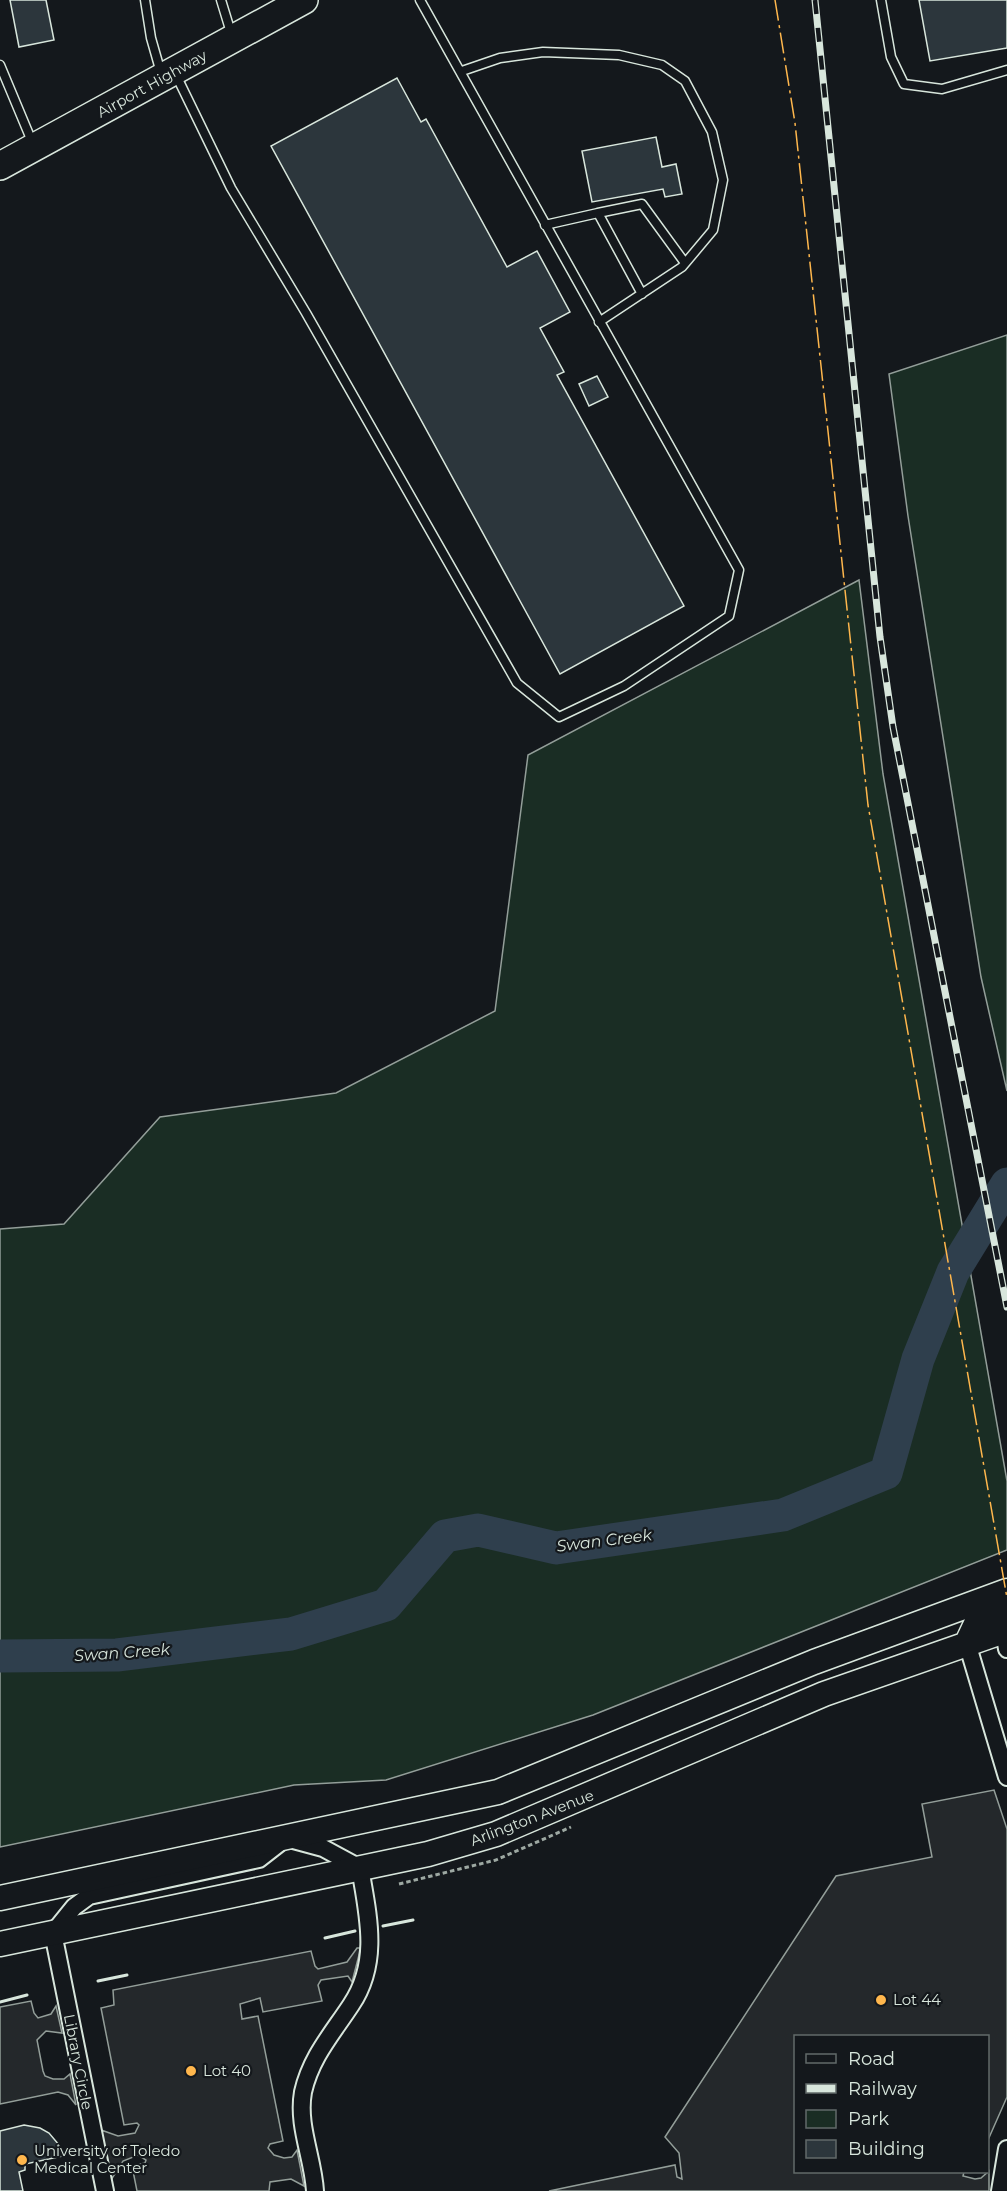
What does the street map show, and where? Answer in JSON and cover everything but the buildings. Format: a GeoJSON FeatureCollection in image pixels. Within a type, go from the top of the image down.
{"type":"FeatureCollection","features":[{"type":"Feature","properties":{"kind":"main road","name":"Airport Highway"},"geometry":{"type":"LineString","coordinates":[[0,166],[233,39],[266,15],[304,0]]}},
{"type":"Feature","properties":{"kind":"street"},"geometry":{"type":"LineString","coordinates":[[0,1898],[498,1792],[814,1662],[1007,1591]]}},
{"type":"Feature","properties":{"kind":"street"},"geometry":{"type":"LineString","coordinates":[[1006,1630],[976,1624],[967,1643],[1007,1776]]}},
{"type":"Feature","properties":{"kind":"street","name":"Arlington Avenue"},"geometry":{"type":"LineString","coordinates":[[0,1944],[428,1854],[496,1834],[824,1694],[967,1643]]}},
{"type":"Feature","properties":{"kind":"street"},"geometry":{"type":"LineString","coordinates":[[286,1838],[323,1848],[360,1868],[370,1932],[368,1965],[353,2003],[317,2053],[303,2094],[302,2121],[315,2191]]}},
{"type":"Feature","properties":{"kind":"street"},"geometry":{"type":"LineString","coordinates":[[53,1934],[74,1906],[89,1896],[258,1859],[286,1838]]}},
{"type":"Feature","properties":{"kind":"street","name":"Library Circle"},"geometry":{"type":"LineString","coordinates":[[53,1934],[105,2191]]}},
{"type":"Feature","properties":{"kind":"street"},"geometry":{"type":"LineString","coordinates":[[1000,2191],[1007,2149]]}},
{"type":"Feature","properties":{"kind":"lane"},"geometry":{"type":"LineString","coordinates":[[145,0],[151,38],[231,188],[306,313],[517,683],[559,717],[624,686],[729,616],[739,570],[598,322],[462,71],[420,0]]}},
{"type":"Feature","properties":{"kind":"lane"},"geometry":{"type":"LineString","coordinates":[[221,0],[233,39]]}},
{"type":"Feature","properties":{"kind":"lane"},"geometry":{"type":"LineString","coordinates":[[881,0],[891,57],[904,84],[942,88],[1007,70]]}},
{"type":"Feature","properties":{"kind":"lane"},"geometry":{"type":"LineString","coordinates":[[462,71],[500,58],[543,52],[619,55],[662,65],[685,81],[712,132],[723,180],[712,230],[685,263],[598,322]]}},
{"type":"Feature","properties":{"kind":"lane"},"geometry":{"type":"LineString","coordinates":[[0,65],[35,148]]}},
{"type":"Feature","properties":{"kind":"lane"},"geometry":{"type":"LineString","coordinates":[[545,225],[642,204],[685,263]]}},
{"type":"Feature","properties":{"kind":"lane"},"geometry":{"type":"LineString","coordinates":[[598,213],[642,294]]}},
{"type":"Feature","properties":{"kind":"green space"},"geometry":{"type":"Polygon","coordinates":[[[1007,335],[1007,1091],[981,977],[908,516],[889,374],[1007,335]]]}},
{"type":"Feature","properties":{"kind":"green space"},"geometry":{"type":"Polygon","coordinates":[[[859,580],[883,774],[1007,1481],[1007,1550],[593,1715],[386,1780],[294,1785],[0,1847],[0,1229],[64,1224],[160,1117],[336,1093],[495,1011],[528,755],[859,580]]]}},
{"type":"Feature","properties":{"kind":"shaded area","name":"Lot 44"},"geometry":{"type":"Polygon","coordinates":[[[994,1790],[1007,1829],[1007,2097],[989,2138],[989,2035],[794,2035],[794,2173],[964,2173],[963,2176],[975,2179],[989,2173],[989,2191],[549,2191],[675,2165],[677,2177],[682,2179],[679,2153],[665,2137],[836,1876],[932,1857],[922,1804],[994,1790]]]}},
{"type":"Feature","properties":{"kind":"shaded area","name":"Lot 40"},"geometry":{"type":"Polygon","coordinates":[[[357,1948],[360,1948],[352,1982],[348,1976],[321,1980],[318,1985],[322,2001],[263,2012],[260,1998],[240,2004],[242,2019],[258,2016],[283,2141],[270,2144],[268,2148],[274,2155],[284,2158],[292,2157],[297,2150],[304,2186],[291,2179],[270,2182],[269,2191],[137,2191],[132,2166],[145,2163],[146,2160],[138,2155],[123,2161],[111,2180],[101,2130],[118,2136],[135,2133],[139,2125],[137,2123],[124,2125],[101,2008],[114,2005],[113,1990],[311,1951],[318,1969],[347,1962],[357,1948]]]}},
{"type":"Feature","properties":{"kind":"shaded area"},"geometry":{"type":"Polygon","coordinates":[[[31,2001],[38,2018],[51,2014],[56,2006],[62,2033],[46,2031],[37,2040],[43,2071],[45,2076],[53,2079],[64,2079],[70,2074],[76,2105],[68,2095],[58,2092],[0,2104],[0,2007],[31,2001]]]}},
{"type":"Feature","properties":{"kind":"waterway","name":"Swan Creek"},"geometry":{"type":"LineString","coordinates":[[0,1656],[117,1655],[291,1634],[386,1605],[445,1536],[478,1530],[556,1548],[783,1515],[886,1473],[918,1359],[953,1272],[1007,1184]]}},
{"type":"Feature","properties":{"kind":"railway"},"geometry":{"type":"LineString","coordinates":[[815,0],[880,637],[893,727],[1007,1307]]}},
{"type":"Feature","properties":{"kind":"wall"},"geometry":{"type":"LineString","coordinates":[[383,1926],[413,1920]]}},
{"type":"Feature","properties":{"kind":"wall"},"geometry":{"type":"LineString","coordinates":[[325,1938],[355,1931]]}},
{"type":"Feature","properties":{"kind":"wall"},"geometry":{"type":"LineString","coordinates":[[98,1981],[127,1975]]}},
{"type":"Feature","properties":{"kind":"wall"},"geometry":{"type":"LineString","coordinates":[[0,2002],[27,1995]]}},
{"type":"Feature","properties":{"kind":"power"},"geometry":{"type":"LineString","coordinates":[[775,0],[795,123],[868,805],[1007,1598]]}},
{"type":"Feature","properties":{"kind":"place","name":"Lot 44"},"geometry":{"type":"Point","coordinates":[881,2000]}},
{"type":"Feature","properties":{"kind":"place","name":"Lot 40"},"geometry":{"type":"Point","coordinates":[191,2071]}},
{"type":"Feature","properties":{"kind":"place","name":"University of Toledo Medical Center"},"geometry":{"type":"Point","coordinates":[22,2160]}}]}
